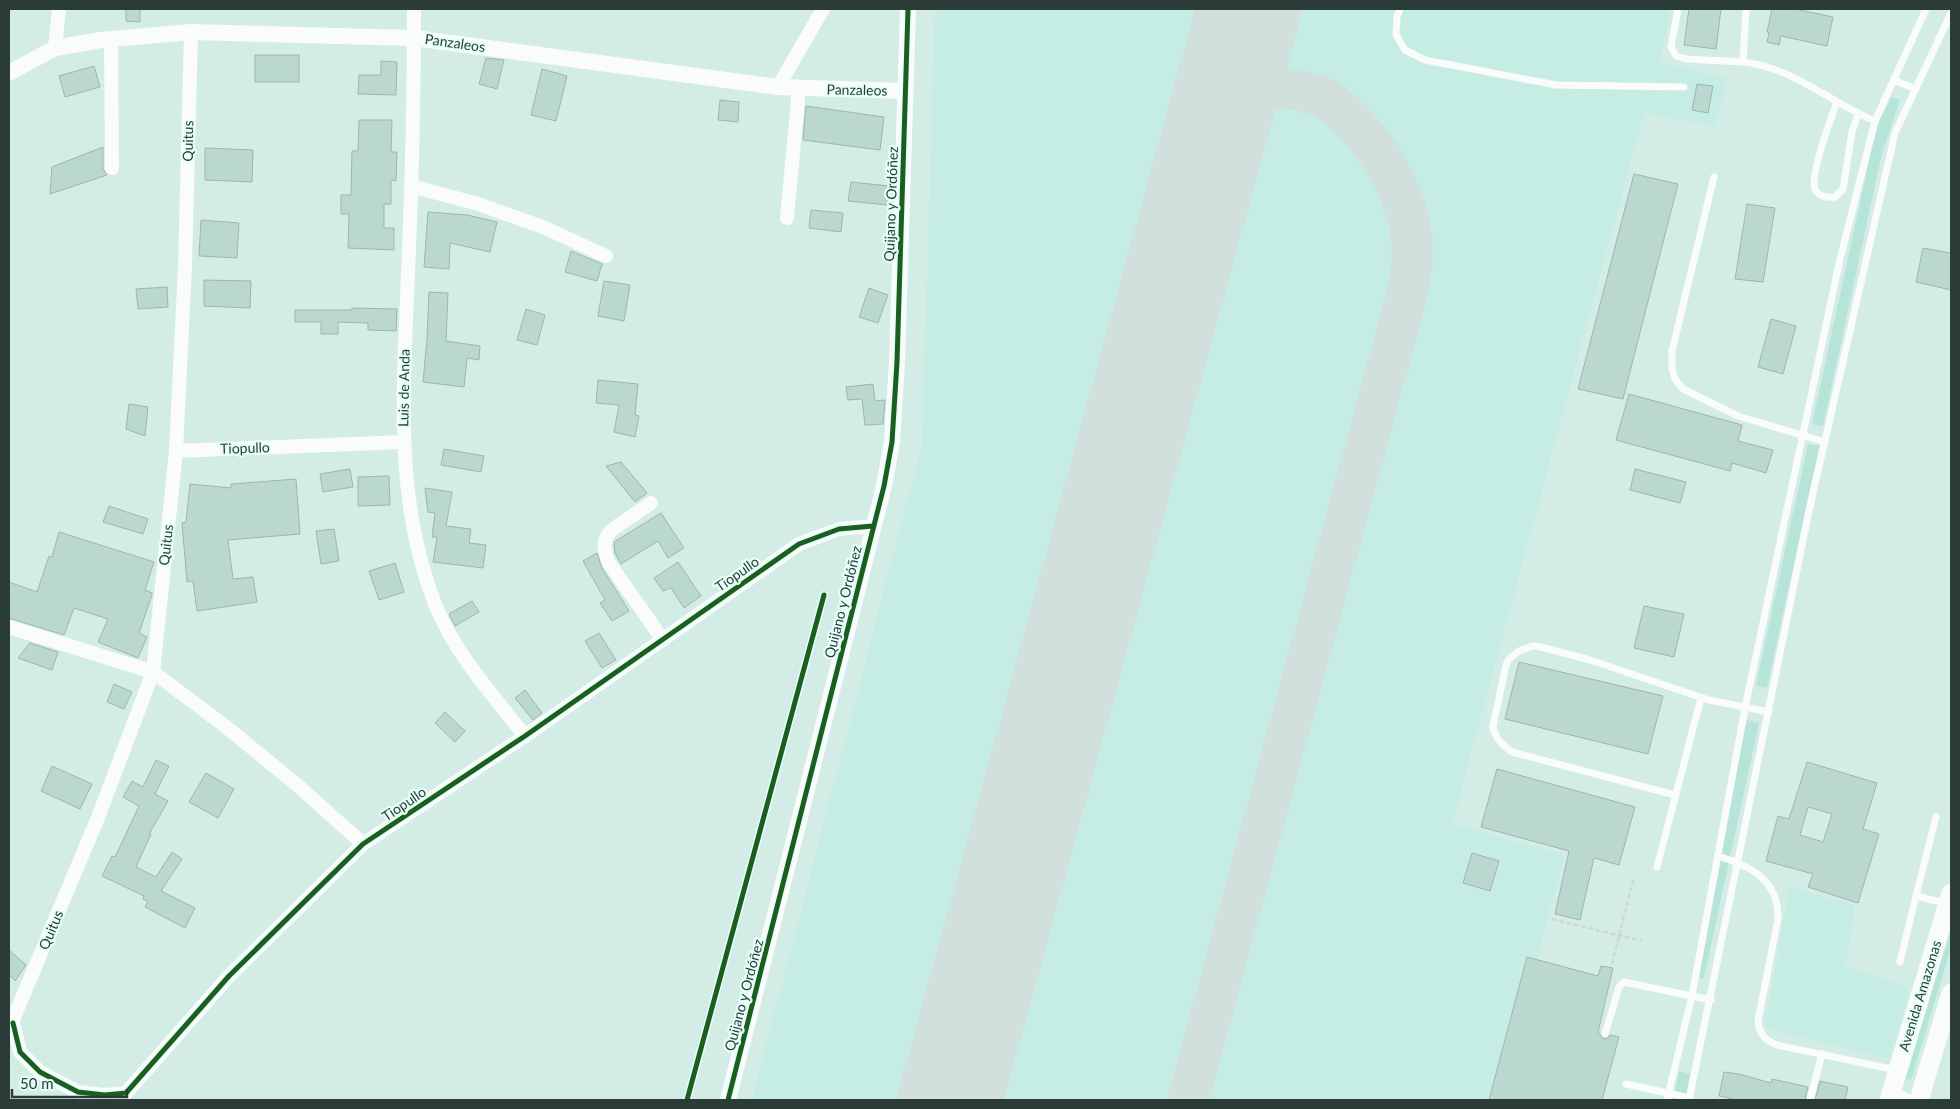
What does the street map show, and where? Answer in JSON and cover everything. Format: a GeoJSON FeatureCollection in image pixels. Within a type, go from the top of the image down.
{"type":"FeatureCollection","features":[{"type":"Feature","properties":{"kind":"main road","name":"Avenida Amazonas"},"geometry":{"type":"LineString","coordinates":[[1896,1098],[1898,1071],[1950,900]]}},
{"type":"Feature","properties":{"kind":"main road","name":"Avenida Amazonas"},"geometry":{"type":"LineString","coordinates":[[1919,1100],[1951,993]]}},
{"type":"Feature","properties":{"kind":"street"},"geometry":{"type":"LineString","coordinates":[[55,48],[59,9]]}},
{"type":"Feature","properties":{"kind":"street","name":"Luis de Anda"},"geometry":{"type":"LineString","coordinates":[[414,9],[403,442],[407,490],[416,546],[435,604],[455,646],[524,736]]}},
{"type":"Feature","properties":{"kind":"street"},"geometry":{"type":"LineString","coordinates":[[778,87],[823,9]]}},
{"type":"Feature","properties":{"kind":"street","name":"Quijano y Ordóñez"},"geometry":{"type":"LineString","coordinates":[[728,1100],[884,486],[892,442],[897,362],[908,9]]}},
{"type":"Feature","properties":{"kind":"street","name":"Panzaleos"},"geometry":{"type":"LineString","coordinates":[[9,73],[55,48],[111,39],[190,32],[414,38],[778,87],[905,91]]}},
{"type":"Feature","properties":{"kind":"street","name":"Quitus"},"geometry":{"type":"LineString","coordinates":[[11,1026],[97,820],[153,672],[176,451],[185,266],[190,32]]}},
{"type":"Feature","properties":{"kind":"street"},"geometry":{"type":"LineString","coordinates":[[111,39],[112,168]]}},
{"type":"Feature","properties":{"kind":"street"},"geometry":{"type":"LineString","coordinates":[[787,218],[799,88]]}},
{"type":"Feature","properties":{"kind":"street"},"geometry":{"type":"LineString","coordinates":[[411,186],[478,204],[543,227],[606,256]]}},
{"type":"Feature","properties":{"kind":"street","name":"Tiopullo"},"geometry":{"type":"LineString","coordinates":[[176,451],[403,442]]}},
{"type":"Feature","properties":{"kind":"street"},"geometry":{"type":"LineString","coordinates":[[651,503],[609,533],[605,544],[605,554],[609,563],[663,640]]}},
{"type":"Feature","properties":{"kind":"street","name":"Tiopullo"},"geometry":{"type":"LineString","coordinates":[[11,1026],[20,1052],[40,1072],[78,1092],[123,1097],[229,976],[363,844],[524,736],[799,544],[839,529],[873,526]]}},
{"type":"Feature","properties":{"kind":"street"},"geometry":{"type":"LineString","coordinates":[[9,627],[153,672],[225,726],[289,778],[363,844]]}},
{"type":"Feature","properties":{"kind":"lane"},"geometry":{"type":"LineString","coordinates":[[1400,9],[1397,16],[1396,35],[1405,50],[1425,60],[1556,85],[1684,87]]}},
{"type":"Feature","properties":{"kind":"lane"},"geometry":{"type":"LineString","coordinates":[[1678,9],[1671,47],[1676,56],[1743,62],[1773,69],[1875,121]]}},
{"type":"Feature","properties":{"kind":"lane"},"geometry":{"type":"LineString","coordinates":[[1743,62],[1742,45],[1746,9]]}},
{"type":"Feature","properties":{"kind":"lane"},"geometry":{"type":"LineString","coordinates":[[1668,1097],[1692,996],[1745,708],[1840,259],[1875,121],[1926,9]]}},
{"type":"Feature","properties":{"kind":"lane"},"geometry":{"type":"LineString","coordinates":[[1626,1084],[1668,1097],[1689,1099],[1825,442],[1895,133],[1951,13]]}},
{"type":"Feature","properties":{"kind":"lane"},"geometry":{"type":"LineString","coordinates":[[1894,80],[1916,89]]}},
{"type":"Feature","properties":{"kind":"lane"},"geometry":{"type":"LineString","coordinates":[[1837,102],[1824,138],[1815,185],[1818,193],[1825,197],[1835,197],[1843,189],[1852,132],[1858,114]]}},
{"type":"Feature","properties":{"kind":"lane"},"geometry":{"type":"LineString","coordinates":[[1714,178],[1672,351],[1672,369],[1675,379],[1683,389],[1738,416],[1802,437],[1825,442]]}},
{"type":"Feature","properties":{"kind":"lane"},"geometry":{"type":"LineString","coordinates":[[1675,795],[1512,752],[1500,741],[1494,732],[1493,726],[1504,671],[1509,659],[1519,651],[1533,646],[1541,647],[1590,660],[1701,698],[1769,712]]}},
{"type":"Feature","properties":{"kind":"lane"},"geometry":{"type":"LineString","coordinates":[[1657,867],[1701,698]]}},
{"type":"Feature","properties":{"kind":"lane"},"geometry":{"type":"LineString","coordinates":[[1900,962],[1936,817]]}},
{"type":"Feature","properties":{"kind":"lane"},"geometry":{"type":"LineString","coordinates":[[1718,856],[1749,867],[1765,880],[1776,896],[1778,919],[1758,1021],[1760,1031],[1766,1039],[1771,1043],[1898,1071]]}},
{"type":"Feature","properties":{"kind":"lane"},"geometry":{"type":"LineString","coordinates":[[1916,896],[1950,900]]}},
{"type":"Feature","properties":{"kind":"lane"},"geometry":{"type":"LineString","coordinates":[[1605,1034],[1619,987],[1624,982],[1711,1000]]}},
{"type":"Feature","properties":{"kind":"lane"},"geometry":{"type":"LineString","coordinates":[[1810,1100],[1822,1054]]}},
{"type":"Feature","properties":{"kind":"path"},"geometry":{"type":"LineString","coordinates":[[1612,964],[1634,880]]}},
{"type":"Feature","properties":{"kind":"path"},"geometry":{"type":"LineString","coordinates":[[1552,919],[1642,941]]}},
{"type":"Feature","properties":{"kind":"shaded area"},"geometry":{"type":"Polygon","coordinates":[[[935,9],[1671,9],[1660,62],[1727,78],[1715,126],[1644,113],[1452,824],[1565,855],[1537,959],[1598,976],[1601,966],[1613,968],[1598,1032],[1619,1037],[1602,1100],[752,1100],[922,443],[935,9]]]}},
{"type":"Feature","properties":{"kind":"shaded area"},"geometry":{"type":"Polygon","coordinates":[[[1891,97],[1900,100],[1882,153],[1823,426],[1812,424],[1871,152],[1878,125],[1891,97]]]}},
{"type":"Feature","properties":{"kind":"shaded area"},"geometry":{"type":"Polygon","coordinates":[[[1808,444],[1819,446],[1767,688],[1756,686],[1808,444]]]}},
{"type":"Feature","properties":{"kind":"shaded area"},"geometry":{"type":"Polygon","coordinates":[[[1747,720],[1759,723],[1704,978],[1692,976],[1747,720]]]}},
{"type":"Feature","properties":{"kind":"shaded area"},"geometry":{"type":"Polygon","coordinates":[[[1789,887],[1855,905],[1846,967],[1910,988],[1889,1059],[1765,1028],[1789,887]]]}},
{"type":"Feature","properties":{"kind":"shaded area"},"geometry":{"type":"Polygon","coordinates":[[[1951,930],[1951,948],[1911,1080],[1905,1079],[1951,930]]]}},
{"type":"Feature","properties":{"kind":"shaded area"},"geometry":{"type":"Polygon","coordinates":[[[1679,1071],[1690,1074],[1685,1100],[1673,1100],[1679,1071]]]}},
{"type":"Feature","properties":{"kind":"building"},"geometry":{"type":"Polygon","coordinates":[[[126,9],[140,9],[140,22],[126,21],[126,9]]]}},
{"type":"Feature","properties":{"kind":"building"},"geometry":{"type":"Polygon","coordinates":[[[1689,9],[1721,9],[1716,49],[1684,45],[1689,9]]]}},
{"type":"Feature","properties":{"kind":"building"},"geometry":{"type":"Polygon","coordinates":[[[1772,9],[1795,9],[1833,17],[1827,46],[1781,36],[1779,45],[1767,42],[1772,9]]]}},
{"type":"Feature","properties":{"kind":"building"},"geometry":{"type":"Polygon","coordinates":[[[255,55],[299,55],[299,82],[255,82],[255,55]]]}},
{"type":"Feature","properties":{"kind":"building"},"geometry":{"type":"Polygon","coordinates":[[[486,58],[504,60],[497,89],[479,84],[486,58]]]}},
{"type":"Feature","properties":{"kind":"building"},"geometry":{"type":"Polygon","coordinates":[[[381,61],[397,62],[396,95],[358,94],[359,75],[381,75],[381,61]]]}},
{"type":"Feature","properties":{"kind":"building"},"geometry":{"type":"Polygon","coordinates":[[[94,66],[100,87],[65,97],[59,76],[94,66]]]}},
{"type":"Feature","properties":{"kind":"building"},"geometry":{"type":"Polygon","coordinates":[[[542,69],[567,76],[556,121],[531,115],[542,69]]]}},
{"type":"Feature","properties":{"kind":"building"},"geometry":{"type":"Polygon","coordinates":[[[1697,84],[1713,86],[1708,113],[1692,110],[1697,84]]]}},
{"type":"Feature","properties":{"kind":"building"},"geometry":{"type":"Polygon","coordinates":[[[720,100],[739,102],[738,122],[718,120],[720,100]]]}},
{"type":"Feature","properties":{"kind":"building"},"geometry":{"type":"Polygon","coordinates":[[[806,106],[884,117],[880,150],[803,140],[806,106]]]}},
{"type":"Feature","properties":{"kind":"building"},"geometry":{"type":"Polygon","coordinates":[[[359,120],[392,120],[391,152],[397,152],[396,181],[391,180],[391,204],[384,204],[384,228],[394,228],[394,250],[348,248],[349,214],[341,214],[341,195],[351,195],[352,151],[358,151],[359,120]]]}},
{"type":"Feature","properties":{"kind":"building"},"geometry":{"type":"Polygon","coordinates":[[[103,147],[103,169],[107,175],[50,194],[52,167],[103,147]]]}},
{"type":"Feature","properties":{"kind":"building"},"geometry":{"type":"Polygon","coordinates":[[[205,148],[253,150],[252,182],[205,180],[205,148]]]}},
{"type":"Feature","properties":{"kind":"building"},"geometry":{"type":"Polygon","coordinates":[[[1634,174],[1678,184],[1623,399],[1578,389],[1634,174]]]}},
{"type":"Feature","properties":{"kind":"building"},"geometry":{"type":"Polygon","coordinates":[[[851,182],[889,186],[887,205],[848,201],[851,182]]]}},
{"type":"Feature","properties":{"kind":"building"},"geometry":{"type":"Polygon","coordinates":[[[1747,204],[1775,208],[1763,282],[1735,279],[1747,204]]]}},
{"type":"Feature","properties":{"kind":"building"},"geometry":{"type":"Polygon","coordinates":[[[811,210],[843,213],[841,232],[809,228],[811,210]]]}},
{"type":"Feature","properties":{"kind":"building"},"geometry":{"type":"Polygon","coordinates":[[[428,212],[467,215],[497,222],[490,252],[450,243],[449,269],[424,267],[428,212]]]}},
{"type":"Feature","properties":{"kind":"building"},"geometry":{"type":"Polygon","coordinates":[[[201,220],[239,223],[237,258],[199,256],[201,220]]]}},
{"type":"Feature","properties":{"kind":"building"},"geometry":{"type":"Polygon","coordinates":[[[1923,248],[1951,253],[1951,290],[1916,282],[1923,248]]]}},
{"type":"Feature","properties":{"kind":"building"},"geometry":{"type":"Polygon","coordinates":[[[571,251],[602,264],[597,281],[565,272],[571,251]]]}},
{"type":"Feature","properties":{"kind":"building"},"geometry":{"type":"Polygon","coordinates":[[[204,280],[251,281],[250,308],[204,306],[204,280]]]}},
{"type":"Feature","properties":{"kind":"building"},"geometry":{"type":"Polygon","coordinates":[[[604,281],[630,285],[624,321],[598,316],[604,281]]]}},
{"type":"Feature","properties":{"kind":"building"},"geometry":{"type":"Polygon","coordinates":[[[167,287],[168,307],[138,309],[136,289],[167,287]]]}},
{"type":"Feature","properties":{"kind":"building"},"geometry":{"type":"Polygon","coordinates":[[[869,288],[888,295],[878,323],[859,317],[869,288]]]}},
{"type":"Feature","properties":{"kind":"building"},"geometry":{"type":"Polygon","coordinates":[[[429,292],[448,293],[446,341],[480,346],[479,360],[467,358],[464,387],[423,382],[429,292]]]}},
{"type":"Feature","properties":{"kind":"building"},"geometry":{"type":"Polygon","coordinates":[[[352,308],[397,309],[396,331],[368,330],[368,323],[338,322],[338,334],[321,334],[321,322],[295,322],[295,310],[352,310],[352,308]]]}},
{"type":"Feature","properties":{"kind":"building"},"geometry":{"type":"Polygon","coordinates":[[[526,309],[545,315],[537,345],[517,340],[526,309]]]}},
{"type":"Feature","properties":{"kind":"building"},"geometry":{"type":"Polygon","coordinates":[[[1771,319],[1796,326],[1783,374],[1758,367],[1771,319]]]}},
{"type":"Feature","properties":{"kind":"building"},"geometry":{"type":"Polygon","coordinates":[[[598,380],[638,384],[635,415],[639,416],[635,437],[614,432],[619,405],[596,403],[598,380]]]}},
{"type":"Feature","properties":{"kind":"building"},"geometry":{"type":"Polygon","coordinates":[[[873,384],[875,401],[885,400],[883,424],[865,425],[862,399],[848,400],[846,387],[873,384]]]}},
{"type":"Feature","properties":{"kind":"building"},"geometry":{"type":"Polygon","coordinates":[[[1629,394],[1742,425],[1738,441],[1773,450],[1766,473],[1732,463],[1730,471],[1616,440],[1629,394]]]}},
{"type":"Feature","properties":{"kind":"building"},"geometry":{"type":"Polygon","coordinates":[[[129,404],[148,407],[145,436],[126,429],[129,404]]]}},
{"type":"Feature","properties":{"kind":"building"},"geometry":{"type":"Polygon","coordinates":[[[444,449],[484,456],[481,472],[441,465],[444,449]]]}},
{"type":"Feature","properties":{"kind":"building"},"geometry":{"type":"Polygon","coordinates":[[[621,462],[647,493],[635,502],[606,466],[621,462]]]}},
{"type":"Feature","properties":{"kind":"building"},"geometry":{"type":"Polygon","coordinates":[[[350,469],[353,487],[323,492],[320,474],[350,469]]]}},
{"type":"Feature","properties":{"kind":"building"},"geometry":{"type":"Polygon","coordinates":[[[1635,469],[1686,482],[1680,503],[1630,490],[1635,469]]]}},
{"type":"Feature","properties":{"kind":"building"},"geometry":{"type":"Polygon","coordinates":[[[389,476],[390,505],[358,506],[358,477],[389,476]]]}},
{"type":"Feature","properties":{"kind":"building"},"geometry":{"type":"Polygon","coordinates":[[[296,479],[300,534],[228,540],[233,579],[253,577],[257,602],[197,611],[193,581],[187,582],[182,523],[186,522],[190,484],[231,488],[231,484],[296,479]]]}},
{"type":"Feature","properties":{"kind":"building"},"geometry":{"type":"Polygon","coordinates":[[[425,488],[452,492],[446,526],[471,529],[469,543],[486,545],[483,568],[433,562],[437,537],[432,537],[435,513],[428,512],[425,488]]]}},
{"type":"Feature","properties":{"kind":"building"},"geometry":{"type":"Polygon","coordinates":[[[109,506],[148,519],[143,534],[103,522],[109,506]]]}},
{"type":"Feature","properties":{"kind":"building"},"geometry":{"type":"Polygon","coordinates":[[[661,513],[684,548],[668,558],[658,541],[621,564],[615,553],[614,542],[661,513]]]}},
{"type":"Feature","properties":{"kind":"building"},"geometry":{"type":"Polygon","coordinates":[[[334,529],[339,561],[321,564],[316,531],[334,529]]]}},
{"type":"Feature","properties":{"kind":"building"},"geometry":{"type":"Polygon","coordinates":[[[59,532],[154,562],[145,590],[152,593],[152,595],[139,633],[147,637],[138,658],[98,642],[108,619],[74,608],[64,635],[9,618],[9,582],[37,592],[49,556],[52,557],[59,532]]]}},
{"type":"Feature","properties":{"kind":"building"},"geometry":{"type":"Polygon","coordinates":[[[597,553],[602,568],[629,611],[612,621],[600,603],[605,600],[583,561],[597,553]]]}},
{"type":"Feature","properties":{"kind":"building"},"geometry":{"type":"Polygon","coordinates":[[[678,562],[701,596],[684,608],[671,588],[663,591],[654,578],[678,562]]]}},
{"type":"Feature","properties":{"kind":"building"},"geometry":{"type":"Polygon","coordinates":[[[395,563],[404,592],[379,600],[369,571],[395,563]]]}},
{"type":"Feature","properties":{"kind":"building"},"geometry":{"type":"Polygon","coordinates":[[[472,601],[479,612],[455,626],[449,614],[472,601]]]}},
{"type":"Feature","properties":{"kind":"building"},"geometry":{"type":"Polygon","coordinates":[[[1644,606],[1684,614],[1674,657],[1634,648],[1644,606]]]}},
{"type":"Feature","properties":{"kind":"building"},"geometry":{"type":"Polygon","coordinates":[[[599,633],[616,660],[602,668],[585,641],[599,633]]]}},
{"type":"Feature","properties":{"kind":"building"},"geometry":{"type":"Polygon","coordinates":[[[30,643],[58,652],[52,670],[18,658],[30,643]]]}},
{"type":"Feature","properties":{"kind":"building"},"geometry":{"type":"Polygon","coordinates":[[[1519,662],[1663,696],[1648,754],[1505,719],[1519,662]]]}},
{"type":"Feature","properties":{"kind":"building"},"geometry":{"type":"Polygon","coordinates":[[[114,684],[132,692],[124,709],[107,702],[114,684]]]}},
{"type":"Feature","properties":{"kind":"building"},"geometry":{"type":"Polygon","coordinates":[[[525,690],[542,713],[533,720],[515,698],[525,690]]]}},
{"type":"Feature","properties":{"kind":"building"},"geometry":{"type":"Polygon","coordinates":[[[445,712],[465,731],[455,742],[435,723],[445,712]]]}},
{"type":"Feature","properties":{"kind":"building"},"geometry":{"type":"Polygon","coordinates":[[[156,760],[169,766],[155,794],[168,801],[149,834],[151,834],[136,867],[156,877],[172,852],[182,859],[161,891],[195,908],[185,928],[145,907],[148,902],[143,899],[144,896],[102,876],[112,856],[115,857],[139,806],[123,797],[132,781],[143,787],[156,760]]]}},
{"type":"Feature","properties":{"kind":"building"},"geometry":{"type":"Polygon","coordinates":[[[1807,762],[1877,783],[1863,829],[1879,834],[1858,903],[1808,887],[1813,874],[1766,861],[1778,816],[1789,819],[1807,762]],[[1808,807],[1800,835],[1823,842],[1832,814],[1808,807]]]}},
{"type":"Feature","properties":{"kind":"building"},"geometry":{"type":"Polygon","coordinates":[[[52,766],[92,784],[80,809],[41,791],[52,766]]]}},
{"type":"Feature","properties":{"kind":"building"},"geometry":{"type":"Polygon","coordinates":[[[1497,769],[1635,807],[1619,865],[1594,858],[1580,920],[1555,914],[1569,851],[1481,827],[1497,769]]]}},
{"type":"Feature","properties":{"kind":"building"},"geometry":{"type":"Polygon","coordinates":[[[206,773],[234,789],[218,818],[189,802],[206,773]]]}},
{"type":"Feature","properties":{"kind":"building"},"geometry":{"type":"Polygon","coordinates":[[[1472,853],[1499,861],[1490,891],[1463,883],[1472,853]]]}},
{"type":"Feature","properties":{"kind":"building"},"geometry":{"type":"Polygon","coordinates":[[[9,950],[26,965],[15,981],[9,975],[9,950]]]}},
{"type":"Feature","properties":{"kind":"building"},"geometry":{"type":"Polygon","coordinates":[[[1527,957],[1598,976],[1601,966],[1613,968],[1598,1032],[1604,1039],[1610,1035],[1619,1037],[1602,1100],[1489,1100],[1527,957]]]}},
{"type":"Feature","properties":{"kind":"building"},"geometry":{"type":"Polygon","coordinates":[[[1724,1072],[1771,1083],[1772,1079],[1808,1087],[1805,1100],[1733,1100],[1719,1096],[1724,1072]]]}},
{"type":"Feature","properties":{"kind":"building"},"geometry":{"type":"Polygon","coordinates":[[[1820,1081],[1848,1087],[1845,1100],[1815,1100],[1820,1081]]]}},
{"type":"Feature","properties":{"kind":"taxiway"},"geometry":{"type":"LineString","coordinates":[[1188,1100],[1404,307],[1410,281],[1412,260],[1409,224],[1398,188],[1380,155],[1369,140],[1341,111],[1318,95],[1300,90],[1267,89],[1225,99]]}},
{"type":"Feature","properties":{"kind":"taxiway"},"geometry":{"type":"LineString","coordinates":[[966,1100],[966,1062],[971,1023]]}},
{"type":"Feature","properties":{"kind":"runway"},"geometry":{"type":"LineString","coordinates":[[950,1100],[1249,9]]}},
{"type":"Feature","properties":{"kind":"cycle path"},"geometry":{"type":"LineString","coordinates":[[728,1100],[884,486],[892,442],[897,362],[908,9]]}},
{"type":"Feature","properties":{"kind":"cycle path"},"geometry":{"type":"LineString","coordinates":[[13,1023],[20,1052],[40,1072],[78,1092],[105,1095],[126,1093],[229,976],[363,844],[525,736],[799,544],[839,529],[873,526]]}},
{"type":"Feature","properties":{"kind":"cycle path"},"geometry":{"type":"LineString","coordinates":[[687,1100],[824,595]]}}]}
